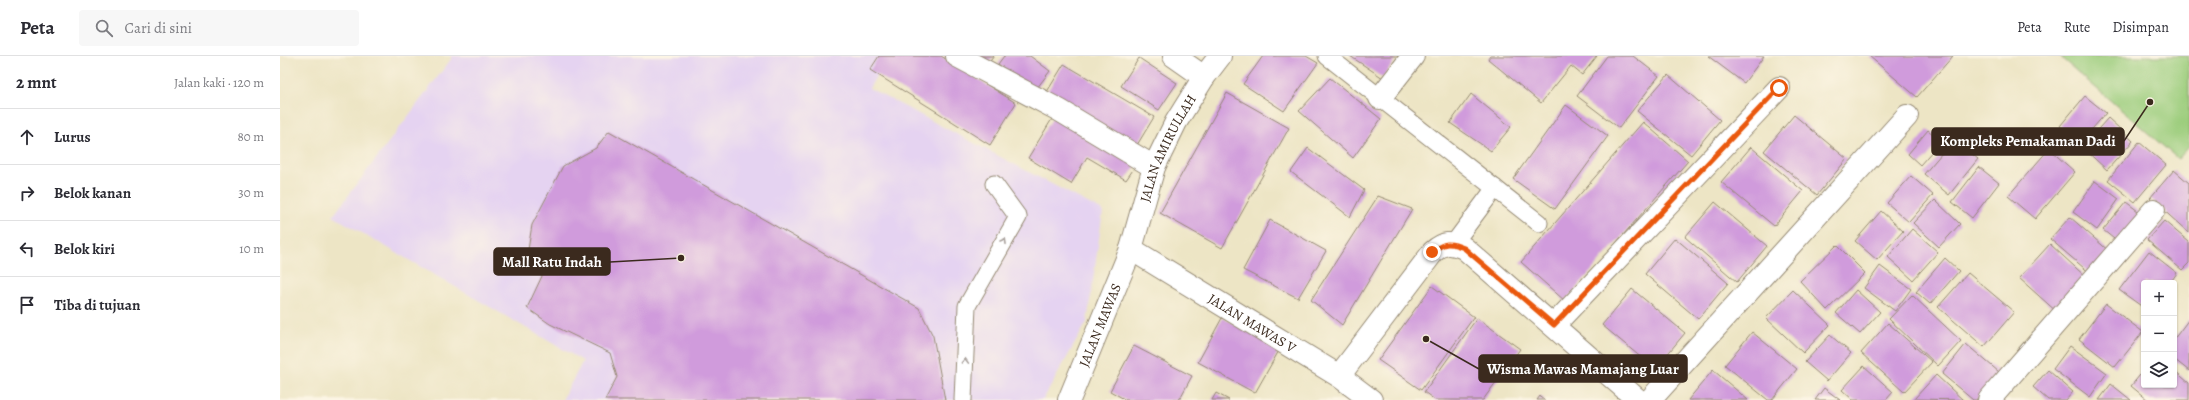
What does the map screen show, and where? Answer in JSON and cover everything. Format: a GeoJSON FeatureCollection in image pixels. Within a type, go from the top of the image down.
{"type":"FeatureCollection","features":[{"type":"Feature","properties":{"kind":"street"},"geometry":{"type":"LineString","coordinates":[[957,56],[1059,110],[1154,167]]}},
{"type":"Feature","properties":{"kind":"street"},"geometry":{"type":"LineString","coordinates":[[1174,56],[1204,77]]}},
{"type":"Feature","properties":{"kind":"street","name":"JALAN AMIRULLAH"},"geometry":{"type":"LineString","coordinates":[[1131,249],[1154,167],[1176,122],[1204,77],[1220,56]]}},
{"type":"Feature","properties":{"kind":"street"},"geometry":{"type":"LineString","coordinates":[[1380,98],[1413,56]]}},
{"type":"Feature","properties":{"kind":"street"},"geometry":{"type":"LineString","coordinates":[[1554,325],[1779,88]]}},
{"type":"Feature","properties":{"kind":"street"},"geometry":{"type":"LineString","coordinates":[[1650,400],[1907,116]]}},
{"type":"Feature","properties":{"kind":"street"},"geometry":{"type":"LineString","coordinates":[[1990,400],[2154,210]]}},
{"type":"Feature","properties":{"kind":"street"},"geometry":{"type":"LineString","coordinates":[[1339,376],[1432,252],[1443,243],[1454,243],[1464,248],[1554,325],[1638,400]]}},
{"type":"Feature","properties":{"kind":"street","name":"JALAN MAWAS V"},"geometry":{"type":"LineString","coordinates":[[1131,249],[1339,376],[1371,400]]}},
{"type":"Feature","properties":{"kind":"street","name":"JALAN MAWAS"},"geometry":{"type":"LineString","coordinates":[[1074,398],[1131,249]]}},
{"type":"Feature","properties":{"kind":"lane"},"geometry":{"type":"LineString","coordinates":[[1327,56],[1539,223]]}},
{"type":"Feature","properties":{"kind":"lane"},"geometry":{"type":"LineString","coordinates":[[963,400],[967,306],[1018,217],[994,184]]}},
{"type":"Feature","properties":{"kind":"lane"},"geometry":{"type":"LineString","coordinates":[[1454,243],[1495,188]]}},
{"type":"Feature","properties":{"kind":"shaded area"},"geometry":{"type":"Polygon","coordinates":[[[450,56],[889,56],[869,88],[1103,211],[1087,322],[1043,400],[562,400],[583,361],[333,216],[452,58],[450,56]]]}},
{"type":"Feature","properties":{"kind":"green space"},"geometry":{"type":"Polygon","coordinates":[[[2059,56],[2189,56],[2189,147],[2178,159],[2059,56]]]}},
{"type":"Feature","properties":{"kind":"building"},"geometry":{"type":"Polygon","coordinates":[[[879,56],[941,56],[1016,103],[990,145],[870,70],[879,56]]]}},
{"type":"Feature","properties":{"kind":"building"},"geometry":{"type":"Polygon","coordinates":[[[975,56],[994,56],[987,65],[975,56]]]}},
{"type":"Feature","properties":{"kind":"building"},"geometry":{"type":"Polygon","coordinates":[[[1004,56],[1030,56],[1050,71],[1034,92],[998,64],[1004,56]]]}},
{"type":"Feature","properties":{"kind":"building"},"geometry":{"type":"Polygon","coordinates":[[[1263,56],[1306,56],[1318,63],[1284,111],[1243,84],[1263,56]]]}},
{"type":"Feature","properties":{"kind":"building"},"geometry":{"type":"Polygon","coordinates":[[[1350,56],[1398,56],[1383,78],[1350,56]]]}},
{"type":"Feature","properties":{"kind":"building"},"geometry":{"type":"Polygon","coordinates":[[[1490,56],[1597,56],[1582,75],[1571,66],[1541,103],[1488,59],[1490,56]]]}},
{"type":"Feature","properties":{"kind":"building"},"geometry":{"type":"Polygon","coordinates":[[[1607,56],[1633,56],[1659,76],[1619,128],[1577,96],[1607,56]]]}},
{"type":"Feature","properties":{"kind":"building"},"geometry":{"type":"Polygon","coordinates":[[[1708,56],[1764,56],[1744,83],[1708,56]]]}},
{"type":"Feature","properties":{"kind":"building"},"geometry":{"type":"Polygon","coordinates":[[[1869,56],[1953,56],[1917,97],[1869,56]]]}},
{"type":"Feature","properties":{"kind":"building"},"geometry":{"type":"Polygon","coordinates":[[[1139,58],[1177,83],[1159,110],[1121,86],[1139,58]]]}},
{"type":"Feature","properties":{"kind":"building"},"geometry":{"type":"Polygon","coordinates":[[[1064,64],[1154,117],[1134,150],[1045,95],[1064,64]]]}},
{"type":"Feature","properties":{"kind":"building"},"geometry":{"type":"Polygon","coordinates":[[[1668,75],[1720,120],[1691,155],[1637,111],[1668,75]]]}},
{"type":"Feature","properties":{"kind":"building"},"geometry":{"type":"Polygon","coordinates":[[[1330,78],[1381,119],[1353,158],[1299,111],[1330,78]]]}},
{"type":"Feature","properties":{"kind":"building"},"geometry":{"type":"Polygon","coordinates":[[[1227,93],[1289,128],[1222,248],[1160,213],[1227,93]]]}},
{"type":"Feature","properties":{"kind":"building"},"geometry":{"type":"Polygon","coordinates":[[[1471,94],[1511,127],[1491,151],[1450,123],[1471,94]]]}},
{"type":"Feature","properties":{"kind":"building"},"geometry":{"type":"Polygon","coordinates":[[[2085,96],[2106,113],[2080,143],[2060,126],[2085,96]]]}},
{"type":"Feature","properties":{"kind":"building"},"geometry":{"type":"Polygon","coordinates":[[[1566,105],[1608,136],[1555,209],[1513,179],[1566,105]]]}},
{"type":"Feature","properties":{"kind":"building"},"geometry":{"type":"Polygon","coordinates":[[[1055,114],[1137,164],[1126,180],[1087,157],[1071,184],[1028,158],[1055,114]]]}},
{"type":"Feature","properties":{"kind":"building"},"geometry":{"type":"Polygon","coordinates":[[[1794,115],[1847,159],[1817,195],[1764,151],[1794,115]]]}},
{"type":"Feature","properties":{"kind":"building"},"geometry":{"type":"Polygon","coordinates":[[[2108,118],[2133,141],[2107,170],[2082,147],[2108,118]]]}},
{"type":"Feature","properties":{"kind":"building"},"geometry":{"type":"Polygon","coordinates":[[[1643,122],[1688,161],[1565,301],[1521,262],[1643,122]]]}},
{"type":"Feature","properties":{"kind":"building"},"geometry":{"type":"Polygon","coordinates":[[[1928,130],[1941,141],[1920,165],[1908,154],[1928,130]]]}},
{"type":"Feature","properties":{"kind":"building"},"geometry":{"type":"Polygon","coordinates":[[[609,131],[919,308],[933,336],[945,400],[605,400],[617,377],[610,353],[550,324],[527,308],[543,274],[530,266],[528,250],[532,225],[563,166],[596,148],[609,131]]]}},
{"type":"Feature","properties":{"kind":"building"},"geometry":{"type":"Polygon","coordinates":[[[1954,139],[1978,159],[1949,195],[1924,174],[1954,139]]]}},
{"type":"Feature","properties":{"kind":"building"},"geometry":{"type":"Polygon","coordinates":[[[2139,142],[2166,165],[2135,202],[2108,180],[2139,142]]]}},
{"type":"Feature","properties":{"kind":"building"},"geometry":{"type":"Polygon","coordinates":[[[1751,147],[1803,191],[1774,226],[1721,182],[1751,147]]]}},
{"type":"Feature","properties":{"kind":"building"},"geometry":{"type":"Polygon","coordinates":[[[1308,148],[1364,190],[1350,217],[1291,172],[1308,148]]]}},
{"type":"Feature","properties":{"kind":"building"},"geometry":{"type":"Polygon","coordinates":[[[2049,149],[2075,172],[2035,219],[2008,196],[2049,149]]]}},
{"type":"Feature","properties":{"kind":"building"},"geometry":{"type":"Polygon","coordinates":[[[1979,167],[1999,183],[1972,218],[1952,202],[1979,167]]]}},
{"type":"Feature","properties":{"kind":"building"},"geometry":{"type":"Polygon","coordinates":[[[2174,170],[2189,183],[2189,233],[2150,198],[2174,170]]]}},
{"type":"Feature","properties":{"kind":"building"},"geometry":{"type":"Polygon","coordinates":[[[1911,176],[1933,195],[1909,222],[1887,203],[1911,176]]]}},
{"type":"Feature","properties":{"kind":"building"},"geometry":{"type":"Polygon","coordinates":[[[2095,181],[2119,199],[2097,230],[2073,212],[2095,181]]]}},
{"type":"Feature","properties":{"kind":"building"},"geometry":{"type":"Polygon","coordinates":[[[1378,196],[1412,209],[1342,325],[1311,300],[1378,196]]]}},
{"type":"Feature","properties":{"kind":"building"},"geometry":{"type":"Polygon","coordinates":[[[1935,200],[1960,224],[1939,247],[1913,223],[1935,200]]]}},
{"type":"Feature","properties":{"kind":"building"},"geometry":{"type":"Polygon","coordinates":[[[1715,202],[1767,246],[1737,282],[1685,237],[1715,202]]]}},
{"type":"Feature","properties":{"kind":"building"},"geometry":{"type":"Polygon","coordinates":[[[2126,202],[2142,214],[2119,243],[2103,230],[2126,202]]]}},
{"type":"Feature","properties":{"kind":"building"},"geometry":{"type":"Polygon","coordinates":[[[1881,211],[1903,231],[1877,260],[1855,241],[1881,211]]]}},
{"type":"Feature","properties":{"kind":"building"},"geometry":{"type":"Polygon","coordinates":[[[2070,217],[2110,252],[2091,274],[2050,239],[2070,217]]]}},
{"type":"Feature","properties":{"kind":"building"},"geometry":{"type":"Polygon","coordinates":[[[1270,220],[1326,251],[1298,298],[1243,270],[1270,220]]]}},
{"type":"Feature","properties":{"kind":"building"},"geometry":{"type":"Polygon","coordinates":[[[2164,221],[2189,242],[2189,263],[2182,270],[2147,240],[2164,221]]]}},
{"type":"Feature","properties":{"kind":"building"},"geometry":{"type":"Polygon","coordinates":[[[1912,229],[1938,252],[1913,280],[1888,257],[1912,229]]]}},
{"type":"Feature","properties":{"kind":"building"},"geometry":{"type":"Polygon","coordinates":[[[1675,238],[1728,283],[1698,319],[1645,274],[1675,238]]]}},
{"type":"Feature","properties":{"kind":"building"},"geometry":{"type":"Polygon","coordinates":[[[2050,244],[2088,279],[2058,313],[2019,278],[2050,244]]]}},
{"type":"Feature","properties":{"kind":"building"},"geometry":{"type":"Polygon","coordinates":[[[1837,245],[1865,273],[1827,310],[1800,281],[1837,245]]]}},
{"type":"Feature","properties":{"kind":"building"},"geometry":{"type":"Polygon","coordinates":[[[2149,251],[2177,273],[2172,280],[2141,280],[2141,306],[2119,290],[2149,251]]]}},
{"type":"Feature","properties":{"kind":"building"},"geometry":{"type":"Polygon","coordinates":[[[1945,258],[1959,271],[1930,304],[1916,292],[1945,258]]]}},
{"type":"Feature","properties":{"kind":"building"},"geometry":{"type":"Polygon","coordinates":[[[1880,266],[1911,289],[1895,311],[1864,288],[1880,266]]]}},
{"type":"Feature","properties":{"kind":"building"},"geometry":{"type":"Polygon","coordinates":[[[1968,273],[2014,312],[1984,347],[1938,307],[1968,273]]]}},
{"type":"Feature","properties":{"kind":"building"},"geometry":{"type":"Polygon","coordinates":[[[1432,286],[1474,317],[1421,390],[1378,360],[1432,286]]]}},
{"type":"Feature","properties":{"kind":"building"},"geometry":{"type":"Polygon","coordinates":[[[1632,289],[1685,333],[1655,369],[1602,325],[1632,289]]]}},
{"type":"Feature","properties":{"kind":"building"},"geometry":{"type":"Polygon","coordinates":[[[1793,290],[1830,325],[1803,353],[1766,318],[1793,290]]]}},
{"type":"Feature","properties":{"kind":"building"},"geometry":{"type":"Polygon","coordinates":[[[1856,290],[1880,312],[1860,334],[1836,313],[1856,290]]]}},
{"type":"Feature","properties":{"kind":"building"},"geometry":{"type":"Polygon","coordinates":[[[1912,295],[1961,341],[1938,366],[1889,319],[1912,295]]]}},
{"type":"Feature","properties":{"kind":"building"},"geometry":{"type":"Polygon","coordinates":[[[2106,304],[2141,330],[2141,334],[2115,367],[2079,339],[2106,304]]]}},
{"type":"Feature","properties":{"kind":"building"},"geometry":{"type":"Polygon","coordinates":[[[1222,318],[1281,347],[1255,393],[1198,362],[1222,318]]]}},
{"type":"Feature","properties":{"kind":"building"},"geometry":{"type":"Polygon","coordinates":[[[1477,318],[1520,349],[1483,400],[1435,400],[1424,392],[1477,318]]]}},
{"type":"Feature","properties":{"kind":"building"},"geometry":{"type":"Polygon","coordinates":[[[2189,319],[2189,371],[2177,361],[2177,335],[2189,319]]]}},
{"type":"Feature","properties":{"kind":"building"},"geometry":{"type":"Polygon","coordinates":[[[1888,323],[1932,362],[1904,392],[1861,353],[1888,323]]]}},
{"type":"Feature","properties":{"kind":"building"},"geometry":{"type":"Polygon","coordinates":[[[1752,332],[1797,369],[1772,400],[1768,400],[1725,365],[1752,332]]]}},
{"type":"Feature","properties":{"kind":"building"},"geometry":{"type":"Polygon","coordinates":[[[1830,335],[1851,353],[1827,381],[1805,362],[1830,335]]]}},
{"type":"Feature","properties":{"kind":"building"},"geometry":{"type":"Polygon","coordinates":[[[1966,344],[1999,372],[1976,400],[1973,400],[1942,374],[1966,344]]]}},
{"type":"Feature","properties":{"kind":"building"},"geometry":{"type":"Polygon","coordinates":[[[1134,346],[1192,376],[1179,400],[1126,400],[1110,391],[1134,346]]]}},
{"type":"Feature","properties":{"kind":"building"},"geometry":{"type":"Polygon","coordinates":[[[2070,346],[2107,373],[2090,397],[2053,369],[2070,346]]]}},
{"type":"Feature","properties":{"kind":"building"},"geometry":{"type":"Polygon","coordinates":[[[1864,366],[1893,392],[1886,400],[1853,400],[1842,390],[1864,366]]]}},
{"type":"Feature","properties":{"kind":"building"},"geometry":{"type":"Polygon","coordinates":[[[1713,370],[1748,400],[1688,400],[1713,370]]]}},
{"type":"Feature","properties":{"kind":"building"},"geometry":{"type":"Polygon","coordinates":[[[2048,370],[2073,392],[2066,400],[2048,400],[2033,387],[2048,370]]]}},
{"type":"Feature","properties":{"kind":"building"},"geometry":{"type":"Polygon","coordinates":[[[2177,373],[2189,383],[2189,400],[2148,400],[2131,386],[2141,374],[2141,388],[2177,388],[2177,373]]]}},
{"type":"Feature","properties":{"kind":"building"},"geometry":{"type":"Polygon","coordinates":[[[1936,375],[1963,400],[1914,399],[1936,375]]]}},
{"type":"Feature","properties":{"kind":"building"},"geometry":{"type":"Polygon","coordinates":[[[2111,384],[2131,400],[2099,400],[2111,384]]]}},
{"type":"Feature","properties":{"kind":"building"},"geometry":{"type":"Polygon","coordinates":[[[1824,388],[1840,400],[1815,400],[1824,388]]]}},
{"type":"Feature","properties":{"kind":"building"},"geometry":{"type":"Polygon","coordinates":[[[1216,393],[1229,400],[1212,400],[1216,393]]]}},
{"type":"Feature","properties":{"kind":"building"},"geometry":{"type":"Polygon","coordinates":[[[1540,396],[1545,400],[1537,400],[1540,396]]]}},
{"type":"Feature","properties":{"kind":"place","name":"Kompleks Pemakaman Dadi"},"geometry":{"type":"Point","coordinates":[2150,102]}},
{"type":"Feature","properties":{"kind":"place","name":"Mall Ratu Indah"},"geometry":{"type":"Point","coordinates":[681,258]}},
{"type":"Feature","properties":{"kind":"place","name":"Wisma Mawas Mamajang Luar"},"geometry":{"type":"Point","coordinates":[1426,339]}},
{"type":"Feature","properties":{"kind":"route"},"geometry":{"type":"LineString","coordinates":[[1432,252],[1443,243],[1449,242],[1464,248],[1554,325],[1779,88]]}}]}
